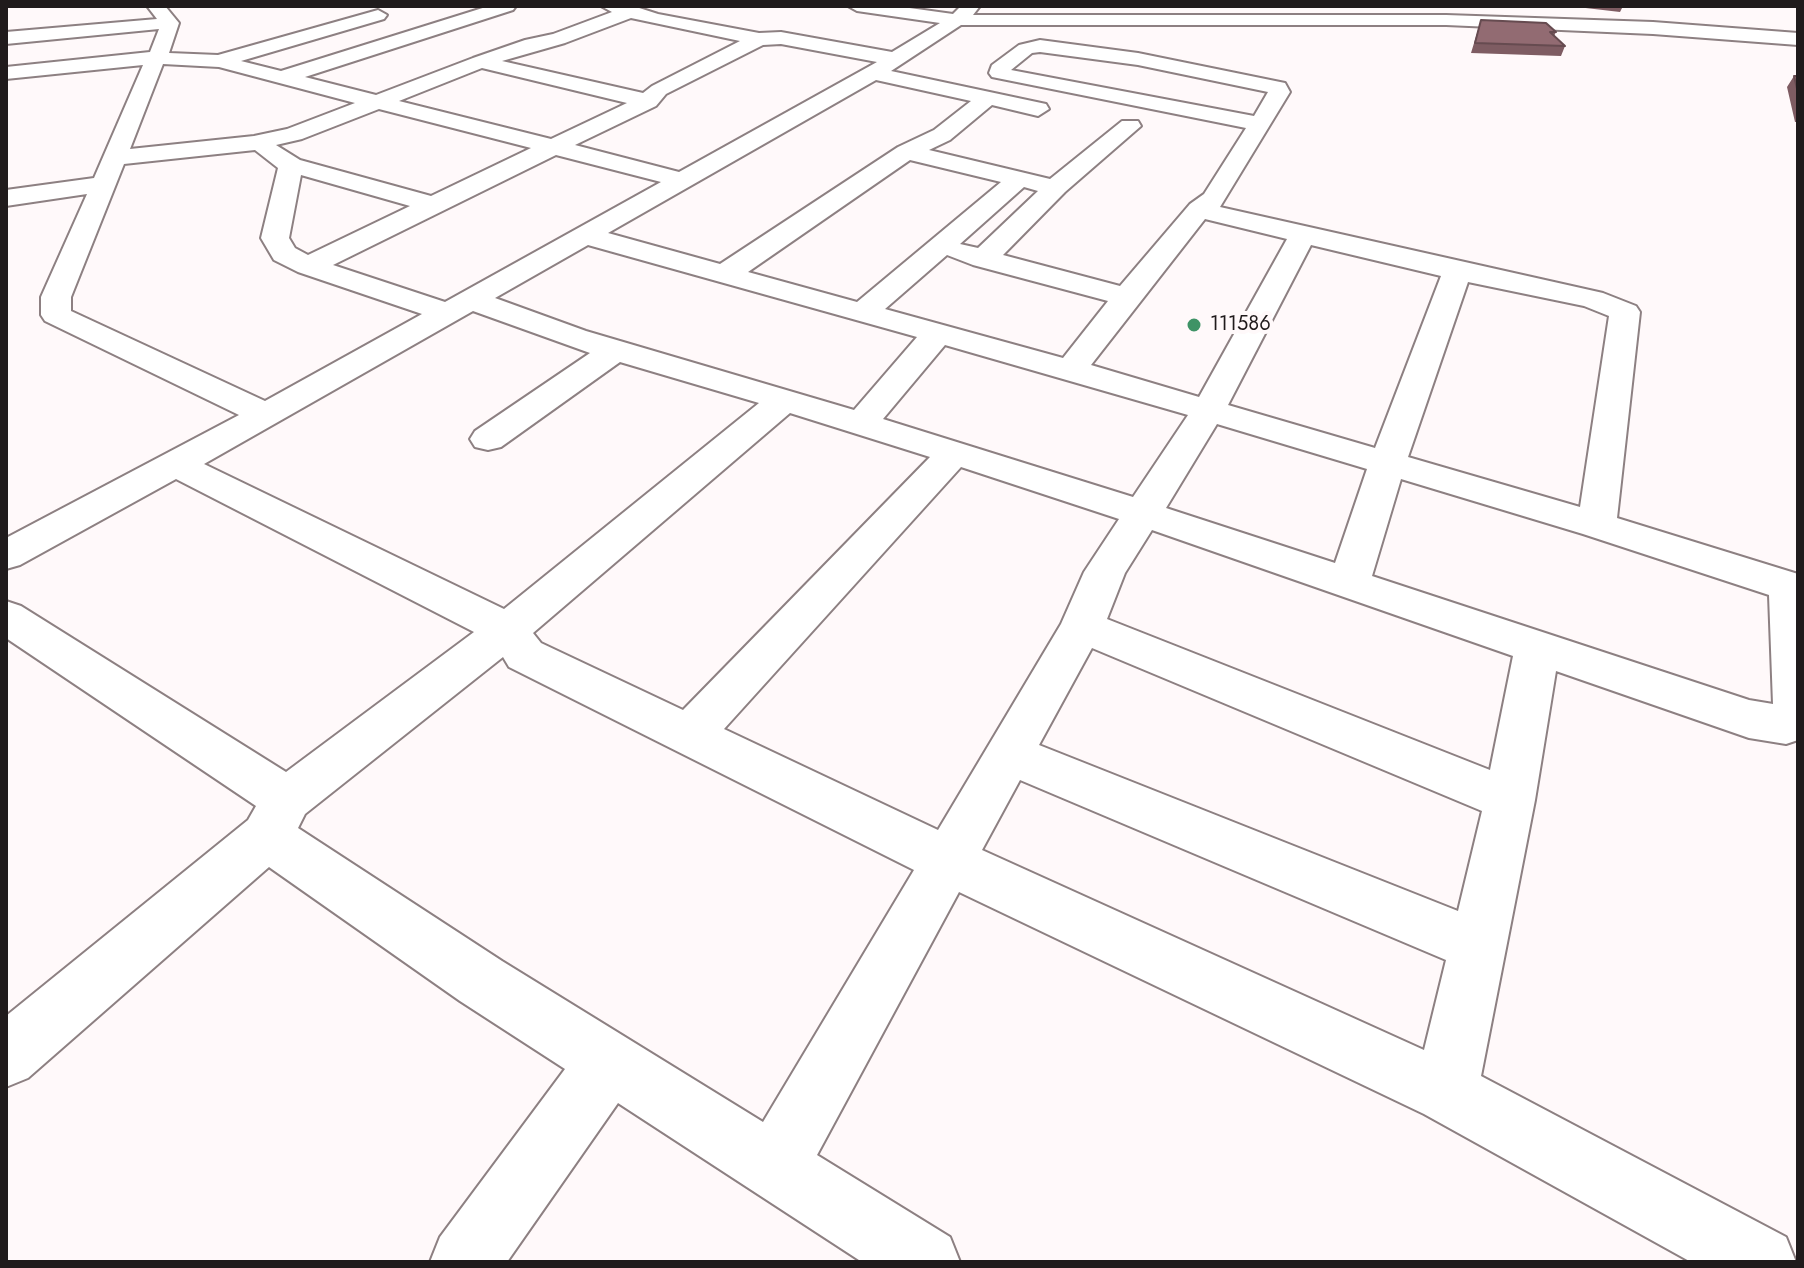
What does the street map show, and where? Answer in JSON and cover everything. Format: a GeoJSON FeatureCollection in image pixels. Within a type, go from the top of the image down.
{"type":"FeatureCollection","features":[{"type":"Feature","properties":{"kind":"street"},"geometry":{"type":"LineString","coordinates":[[156,6],[170,23],[168,35],[154,58],[56,297],[56,315],[266,415]]}},
{"type":"Feature","properties":{"kind":"street"},"geometry":{"type":"LineString","coordinates":[[286,76],[507,6]]}},
{"type":"Feature","properties":{"kind":"street"},"geometry":{"type":"LineString","coordinates":[[610,6],[656,19],[759,39],[781,38],[896,59]]}},
{"type":"Feature","properties":{"kind":"street"},"geometry":{"type":"LineString","coordinates":[[857,6],[1127,20],[1446,20],[1653,28],[1798,39]]}},
{"type":"Feature","properties":{"kind":"street"},"geometry":{"type":"LineString","coordinates":[[908,6],[964,13],[1446,10],[1644,14],[1798,33]]}},
{"type":"Feature","properties":{"kind":"street"},"geometry":{"type":"LineString","coordinates":[[219,61],[399,8]]}},
{"type":"Feature","properties":{"kind":"street"},"geometry":{"type":"LineString","coordinates":[[6,198],[110,171],[254,143],[332,121],[480,62],[532,44],[558,39],[632,11]]}},
{"type":"Feature","properties":{"kind":"street"},"geometry":{"type":"LineString","coordinates":[[10,549],[266,415],[460,307],[873,73],[964,13]]}},
{"type":"Feature","properties":{"kind":"street"},"geometry":{"type":"LineString","coordinates":[[1127,20],[1138,59]]}},
{"type":"Feature","properties":{"kind":"street"},"geometry":{"type":"LineString","coordinates":[[6,22],[28,36]]}},
{"type":"Feature","properties":{"kind":"street"},"geometry":{"type":"LineString","coordinates":[[6,38],[170,23]]}},
{"type":"Feature","properties":{"kind":"street"},"geometry":{"type":"LineString","coordinates":[[6,51],[15,40],[28,36]]}},
{"type":"Feature","properties":{"kind":"street"},"geometry":{"type":"LineString","coordinates":[[308,266],[648,101],[659,90],[759,39]]}},
{"type":"Feature","properties":{"kind":"street"},"geometry":{"type":"LineString","coordinates":[[1071,370],[1199,210],[1214,199],[1257,123],[1279,92],[1278,87],[1138,59],[1040,46],[1026,49],[999,69],[999,73],[1010,76],[1257,123]]}},
{"type":"Feature","properties":{"kind":"street"},"geometry":{"type":"LineString","coordinates":[[6,73],[154,58],[219,61],[682,180]]}},
{"type":"Feature","properties":{"kind":"street"},"geometry":{"type":"LineString","coordinates":[[480,62],[648,101]]}},
{"type":"Feature","properties":{"kind":"street"},"geometry":{"type":"LineString","coordinates":[[873,73],[1059,113]]}},
{"type":"Feature","properties":{"kind":"street"},"geometry":{"type":"LineString","coordinates":[[725,274],[906,152],[942,135],[987,99]]}},
{"type":"Feature","properties":{"kind":"street"},"geometry":{"type":"LineString","coordinates":[[1101,121],[1159,131]]}},
{"type":"Feature","properties":{"kind":"street"},"geometry":{"type":"LineString","coordinates":[[983,259],[1056,187],[1130,126]]}},
{"type":"Feature","properties":{"kind":"street"},"geometry":{"type":"LineString","coordinates":[[942,135],[973,141]]}},
{"type":"Feature","properties":{"kind":"street"},"geometry":{"type":"LineString","coordinates":[[1216,142],[1245,147]]}},
{"type":"Feature","properties":{"kind":"street"},"geometry":{"type":"LineString","coordinates":[[254,143],[291,165],[434,205]]}},
{"type":"Feature","properties":{"kind":"street"},"geometry":{"type":"LineString","coordinates":[[906,152],[1056,187]]}},
{"type":"Feature","properties":{"kind":"street"},"geometry":{"type":"LineString","coordinates":[[1051,158],[1082,164]]}},
{"type":"Feature","properties":{"kind":"street"},"geometry":{"type":"LineString","coordinates":[[291,165],[275,238],[284,254],[308,266],[615,350],[861,423],[1144,514],[1749,719],[1786,725],[1796,704],[1792,597],[1784,585],[1597,525],[1071,370],[583,235]]}},
{"type":"Feature","properties":{"kind":"street"},"geometry":{"type":"LineString","coordinates":[[861,314],[1019,179]]}},
{"type":"Feature","properties":{"kind":"street"},"geometry":{"type":"LineString","coordinates":[[1199,210],[1302,236],[1592,299],[1625,312],[1597,525]]}},
{"type":"Feature","properties":{"kind":"street"},"geometry":{"type":"LineString","coordinates":[[775,1165],[1082,626],[1105,572],[1208,411],[1302,236]]}},
{"type":"Feature","properties":{"kind":"street"},"geometry":{"type":"LineString","coordinates":[[941,246],[1127,297]]}},
{"type":"Feature","properties":{"kind":"street"},"geometry":{"type":"LineString","coordinates":[[1349,583],[1387,464],[1457,271]]}},
{"type":"Feature","properties":{"kind":"street"},"geometry":{"type":"LineString","coordinates":[[861,423],[939,332]]}},
{"type":"Feature","properties":{"kind":"street"},"geometry":{"type":"LineString","coordinates":[[488,439],[615,350]]}},
{"type":"Feature","properties":{"kind":"street"},"geometry":{"type":"LineString","coordinates":[[6,1056],[277,817],[783,401]]}},
{"type":"Feature","properties":{"kind":"street"},"geometry":{"type":"LineString","coordinates":[[690,734],[953,454]]}},
{"type":"Feature","properties":{"kind":"street"},"geometry":{"type":"LineString","coordinates":[[173,463],[508,630],[525,655],[949,861],[1446,1092],[1761,1262]]}},
{"type":"Feature","properties":{"kind":"street"},"geometry":{"type":"LineString","coordinates":[[6,617],[277,817],[481,981],[925,1262]]}},
{"type":"Feature","properties":{"kind":"street"},"geometry":{"type":"LineString","coordinates":[[1082,626],[1510,800]]}},
{"type":"Feature","properties":{"kind":"street"},"geometry":{"type":"LineString","coordinates":[[1446,1092],[1510,800],[1537,648]]}},
{"type":"Feature","properties":{"kind":"street"},"geometry":{"type":"LineString","coordinates":[[1010,754],[1478,946]]}},
{"type":"Feature","properties":{"kind":"street"},"geometry":{"type":"LineString","coordinates":[[465,1262],[610,1061]]}},
{"type":"Feature","properties":{"kind":"building"},"geometry":{"type":"Polygon","coordinates":[[[1481,20],[1546,23],[1556,32],[1550,32],[1565,46],[1475,43],[1481,20]]]}},
{"type":"Feature","properties":{"kind":"place","name":"111586"},"geometry":{"type":"Point","coordinates":[1194,325]}}]}
